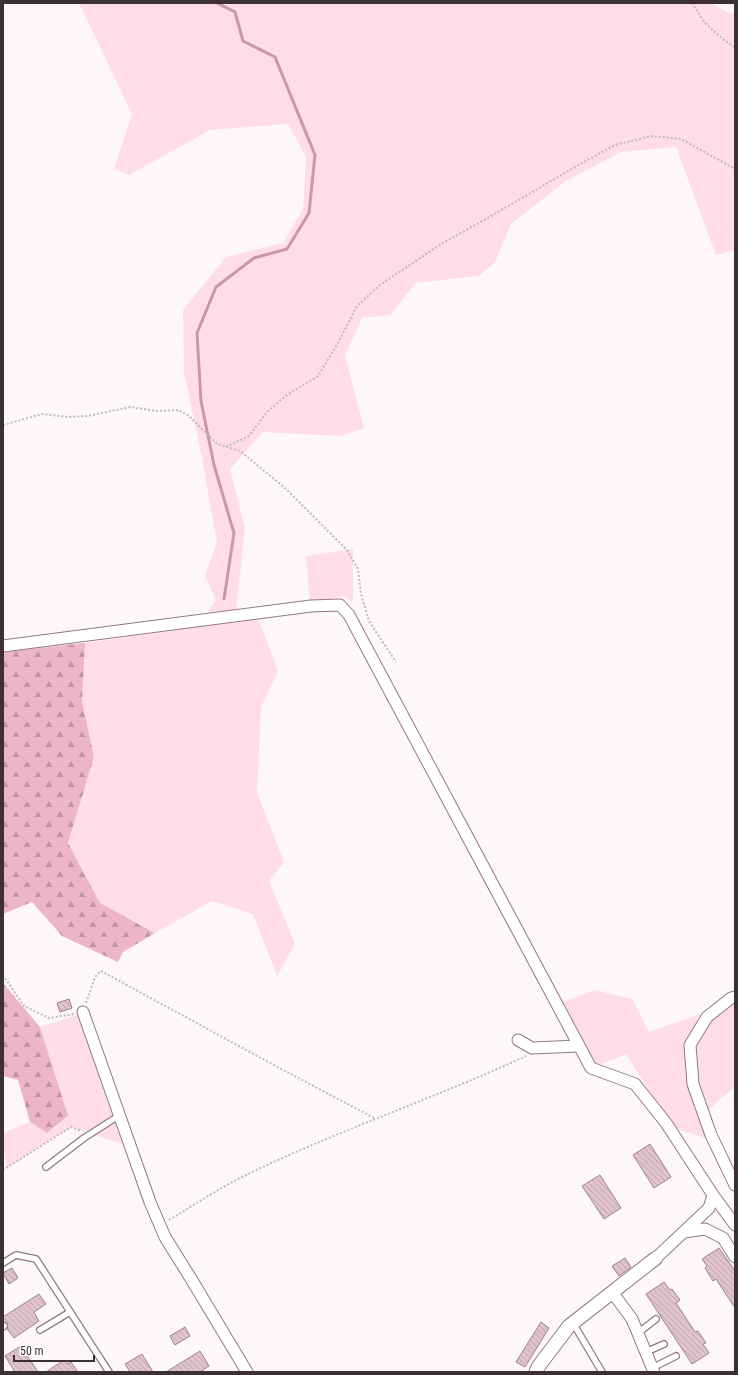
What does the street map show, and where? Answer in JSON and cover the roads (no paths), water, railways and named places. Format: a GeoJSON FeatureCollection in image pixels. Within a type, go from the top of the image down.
{"type":"FeatureCollection","features":[{"type":"Feature","properties":{"kind":"street"},"geometry":{"type":"LineString","coordinates":[[3,646],[311,606],[340,605],[349,616],[591,1068],[635,1084],[666,1123],[713,1195],[735,1224]]}},
{"type":"Feature","properties":{"kind":"street"},"geometry":{"type":"LineString","coordinates":[[735,997],[731,998],[707,1017],[690,1045],[693,1084],[711,1135],[735,1185]]}},
{"type":"Feature","properties":{"kind":"street"},"geometry":{"type":"LineString","coordinates":[[83,1012],[150,1202],[165,1238],[193,1282],[246,1372]]}},
{"type":"Feature","properties":{"kind":"street"},"geometry":{"type":"LineString","coordinates":[[518,1040],[532,1048],[580,1046]]}},
{"type":"Feature","properties":{"kind":"street"},"geometry":{"type":"LineString","coordinates":[[536,1372],[538,1367],[569,1326],[656,1258],[710,1208],[713,1195]]}},
{"type":"Feature","properties":{"kind":"street"},"geometry":{"type":"LineString","coordinates":[[684,1232],[705,1228],[723,1238],[735,1257]]}},
{"type":"Feature","properties":{"kind":"street"},"geometry":{"type":"LineString","coordinates":[[612,1292],[632,1319],[653,1370]]}},
{"type":"Feature","properties":{"kind":"lane"},"geometry":{"type":"LineString","coordinates":[[46,1167],[90,1134],[120,1115]]}},
{"type":"Feature","properties":{"kind":"lane"},"geometry":{"type":"LineString","coordinates":[[3,1263],[16,1255],[36,1259],[109,1372]]}},
{"type":"Feature","properties":{"kind":"lane"},"geometry":{"type":"LineString","coordinates":[[40,1330],[70,1312]]}},
{"type":"Feature","properties":{"kind":"lane"},"geometry":{"type":"LineString","coordinates":[[638,1333],[656,1319]]}},
{"type":"Feature","properties":{"kind":"lane"},"geometry":{"type":"LineString","coordinates":[[573,1323],[602,1372]]}},
{"type":"Feature","properties":{"kind":"lane"},"geometry":{"type":"LineString","coordinates":[[646,1352],[664,1344]]}},
{"type":"Feature","properties":{"kind":"lane"},"geometry":{"type":"LineString","coordinates":[[653,1370],[676,1356]]}},
{"type":"Feature","properties":{"kind":"waterway"},"geometry":{"type":"LineString","coordinates":[[217,3],[235,12],[243,41],[275,57],[315,155],[309,213],[287,249],[254,258],[216,287],[197,333],[201,401],[214,465],[234,533],[224,599]]}}]}
